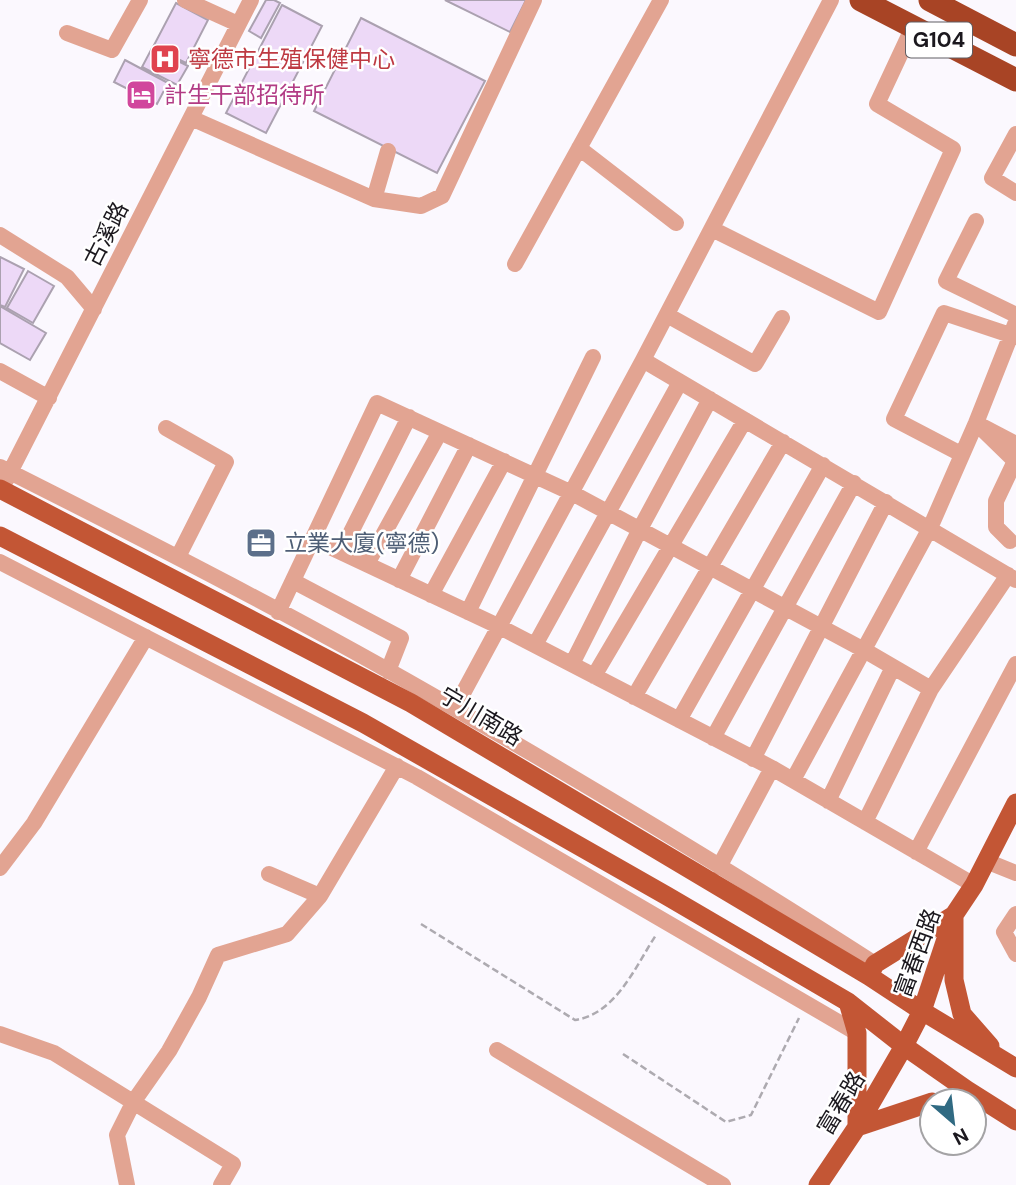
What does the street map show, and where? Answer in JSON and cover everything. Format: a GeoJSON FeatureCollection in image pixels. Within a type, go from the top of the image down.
{"type":"FeatureCollection","features":[{"type":"Feature","properties":{"kind":"highway","name":"G104"},"geometry":{"type":"LineString","coordinates":[[861,0],[1016,80]]}},
{"type":"Feature","properties":{"kind":"highway","name":"G104"},"geometry":{"type":"LineString","coordinates":[[944,3],[1016,45]]}},
{"type":"Feature","properties":{"kind":"main road","name":"宁川南路"},"geometry":{"type":"LineString","coordinates":[[3,479],[411,703],[872,970],[922,1011],[1009,1064]]}},
{"type":"Feature","properties":{"kind":"main road"},"geometry":{"type":"LineString","coordinates":[[0,536],[363,723],[667,896],[848,1002],[963,1087]]}},
{"type":"Feature","properties":{"kind":"main road","name":"富春西路"},"geometry":{"type":"LineString","coordinates":[[904,1046],[922,1011],[954,915],[974,885],[1016,803]]}},
{"type":"Feature","properties":{"kind":"main road"},"geometry":{"type":"LineString","coordinates":[[872,970],[954,915]]}},
{"type":"Feature","properties":{"kind":"main road"},"geometry":{"type":"LineString","coordinates":[[954,915],[954,980],[962,1014],[1009,1064]]}},
{"type":"Feature","properties":{"kind":"main road"},"geometry":{"type":"LineString","coordinates":[[848,1002],[857,1033],[857,1127],[918,1107]]}},
{"type":"Feature","properties":{"kind":"main road","name":"富春路"},"geometry":{"type":"LineString","coordinates":[[818,1185],[857,1127],[904,1046]]}},
{"type":"Feature","properties":{"kind":"main road"},"geometry":{"type":"LineString","coordinates":[[988,1103],[1016,1121]]}},
{"type":"Feature","properties":{"kind":"street"},"geometry":{"type":"LineString","coordinates":[[67,33],[112,50],[140,0]]}},
{"type":"Feature","properties":{"kind":"street"},"geometry":{"type":"LineString","coordinates":[[186,0],[238,24]]}},
{"type":"Feature","properties":{"kind":"street","name":"古溪路"},"geometry":{"type":"LineString","coordinates":[[3,479],[49,398],[251,0]]}},
{"type":"Feature","properties":{"kind":"street"},"geometry":{"type":"LineString","coordinates":[[191,118],[374,200],[421,206],[442,196],[534,0]]}},
{"type":"Feature","properties":{"kind":"street"},"geometry":{"type":"LineString","coordinates":[[515,264],[661,0]]}},
{"type":"Feature","properties":{"kind":"street"},"geometry":{"type":"LineString","coordinates":[[454,708],[667,315],[831,0]]}},
{"type":"Feature","properties":{"kind":"street"},"geometry":{"type":"LineString","coordinates":[[712,229],[879,312],[953,149],[877,104],[913,27]]}},
{"type":"Feature","properties":{"kind":"street"},"geometry":{"type":"LineString","coordinates":[[1016,134],[992,178],[1016,193]]}},
{"type":"Feature","properties":{"kind":"street"},"geometry":{"type":"LineString","coordinates":[[579,148],[676,223]]}},
{"type":"Feature","properties":{"kind":"street"},"geometry":{"type":"LineString","coordinates":[[374,200],[388,151]]}},
{"type":"Feature","properties":{"kind":"street"},"geometry":{"type":"LineString","coordinates":[[976,221],[946,281],[1016,315]]}},
{"type":"Feature","properties":{"kind":"street"},"geometry":{"type":"LineString","coordinates":[[0,235],[67,277],[94,309]]}},
{"type":"Feature","properties":{"kind":"street"},"geometry":{"type":"LineString","coordinates":[[793,780],[930,527],[1014,331],[944,313],[894,419],[961,454]]}},
{"type":"Feature","properties":{"kind":"street"},"geometry":{"type":"LineString","coordinates":[[667,315],[755,364],[782,318]]}},
{"type":"Feature","properties":{"kind":"street"},"geometry":{"type":"LineString","coordinates":[[468,612],[593,357]]}},
{"type":"Feature","properties":{"kind":"street"},"geometry":{"type":"LineString","coordinates":[[643,360],[1012,577],[931,689],[865,822]]}},
{"type":"Feature","properties":{"kind":"street"},"geometry":{"type":"LineString","coordinates":[[0,371],[49,398]]}},
{"type":"Feature","properties":{"kind":"street"},"geometry":{"type":"LineString","coordinates":[[535,645],[680,382]]}},
{"type":"Feature","properties":{"kind":"street"},"geometry":{"type":"LineString","coordinates":[[572,664],[710,399]]}},
{"type":"Feature","properties":{"kind":"street"},"geometry":{"type":"LineString","coordinates":[[278,612],[377,403],[572,493],[786,607],[931,689]]}},
{"type":"Feature","properties":{"kind":"street"},"geometry":{"type":"LineString","coordinates":[[341,552],[409,418]]}},
{"type":"Feature","properties":{"kind":"street"},"geometry":{"type":"LineString","coordinates":[[594,676],[745,420]]}},
{"type":"Feature","properties":{"kind":"street"},"geometry":{"type":"LineString","coordinates":[[976,422],[1016,444]]}},
{"type":"Feature","properties":{"kind":"street"},"geometry":{"type":"LineString","coordinates":[[976,422],[1015,461],[996,501],[996,527],[1010,541]]}},
{"type":"Feature","properties":{"kind":"street"},"geometry":{"type":"LineString","coordinates":[[166,428],[226,462],[178,557]]}},
{"type":"Feature","properties":{"kind":"street"},"geometry":{"type":"LineString","coordinates":[[367,565],[440,432]]}},
{"type":"Feature","properties":{"kind":"street"},"geometry":{"type":"LineString","coordinates":[[634,697],[783,442]]}},
{"type":"Feature","properties":{"kind":"street"},"geometry":{"type":"LineString","coordinates":[[399,580],[469,445]]}},
{"type":"Feature","properties":{"kind":"street"},"geometry":{"type":"LineString","coordinates":[[431,594],[504,461]]}},
{"type":"Feature","properties":{"kind":"street"},"geometry":{"type":"LineString","coordinates":[[678,720],[823,465]]}},
{"type":"Feature","properties":{"kind":"street"},"geometry":{"type":"LineString","coordinates":[[3,479],[178,557],[454,708],[758,889],[872,970]]}},
{"type":"Feature","properties":{"kind":"street"},"geometry":{"type":"LineString","coordinates":[[713,738],[854,483]]}},
{"type":"Feature","properties":{"kind":"street"},"geometry":{"type":"LineString","coordinates":[[753,758],[886,502]]}},
{"type":"Feature","properties":{"kind":"street"},"geometry":{"type":"LineString","coordinates":[[313,539],[498,626],[753,758],[974,885]]}},
{"type":"Feature","properties":{"kind":"street"},"geometry":{"type":"LineString","coordinates":[[0,562],[397,766],[857,1033]]}},
{"type":"Feature","properties":{"kind":"street"},"geometry":{"type":"LineString","coordinates":[[293,581],[401,638],[388,671]]}},
{"type":"Feature","properties":{"kind":"street"},"geometry":{"type":"LineString","coordinates":[[0,868],[34,823],[146,638]]}},
{"type":"Feature","properties":{"kind":"street"},"geometry":{"type":"LineString","coordinates":[[916,852],[1016,664]]}},
{"type":"Feature","properties":{"kind":"street"},"geometry":{"type":"LineString","coordinates":[[828,801],[893,667]]}},
{"type":"Feature","properties":{"kind":"street"},"geometry":{"type":"LineString","coordinates":[[127,1185],[117,1135],[134,1101],[169,1051],[199,997],[218,955],[287,934],[320,896],[397,766]]}},
{"type":"Feature","properties":{"kind":"street"},"geometry":{"type":"LineString","coordinates":[[719,867],[772,768]]}},
{"type":"Feature","properties":{"kind":"street"},"geometry":{"type":"LineString","coordinates":[[986,860],[1016,873]]}},
{"type":"Feature","properties":{"kind":"street"},"geometry":{"type":"LineString","coordinates":[[269,874],[320,896]]}},
{"type":"Feature","properties":{"kind":"street"},"geometry":{"type":"LineString","coordinates":[[1016,914],[1004,932],[1016,954]]}},
{"type":"Feature","properties":{"kind":"street"},"geometry":{"type":"LineString","coordinates":[[0,1034],[54,1053],[233,1164],[221,1185]]}},
{"type":"Feature","properties":{"kind":"street"},"geometry":{"type":"LineString","coordinates":[[498,1050],[723,1185]]}},
{"type":"Feature","properties":{"kind":"path"},"geometry":{"type":"LineString","coordinates":[[421,923],[575,1020],[589,1018],[617,996],[665,920]]}},
{"type":"Feature","properties":{"kind":"path"},"geometry":{"type":"LineString","coordinates":[[623,1054],[726,1122],[751,1115],[807,1002]]}},
{"type":"Feature","properties":{"kind":"building"},"geometry":{"type":"Polygon","coordinates":[[[266,0],[280,3],[261,38],[249,31],[266,0]]]}},
{"type":"Feature","properties":{"kind":"building"},"geometry":{"type":"Polygon","coordinates":[[[445,0],[526,0],[510,32],[445,0]]]}},
{"type":"Feature","properties":{"kind":"building"},"geometry":{"type":"Polygon","coordinates":[[[176,3],[208,20],[186,63],[153,47],[176,3]]]}},
{"type":"Feature","properties":{"kind":"building"},"geometry":{"type":"Polygon","coordinates":[[[282,5],[322,26],[266,133],[226,113],[282,5]]]}},
{"type":"Feature","properties":{"kind":"building"},"geometry":{"type":"Polygon","coordinates":[[[361,18],[485,81],[437,173],[314,111],[361,18]]]}},
{"type":"Feature","properties":{"kind":"building"},"geometry":{"type":"Polygon","coordinates":[[[152,48],[188,66],[177,85],[142,67],[152,48]]]}},
{"type":"Feature","properties":{"kind":"building"},"geometry":{"type":"Polygon","coordinates":[[[125,60],[168,83],[157,104],[114,82],[125,60]]]}},
{"type":"Feature","properties":{"kind":"building"},"geometry":{"type":"Polygon","coordinates":[[[0,257],[24,269],[5,307],[0,305],[0,257]]]}},
{"type":"Feature","properties":{"kind":"building"},"geometry":{"type":"Polygon","coordinates":[[[28,271],[54,286],[33,323],[7,308],[28,271]]]}},
{"type":"Feature","properties":{"kind":"building"},"geometry":{"type":"Polygon","coordinates":[[[0,306],[46,333],[30,360],[0,343],[0,306]]]}},
{"type":"Feature","properties":{"kind":"place","name":"寧德市生殖保健中心"},"geometry":{"type":"Point","coordinates":[165,59]}},
{"type":"Feature","properties":{"kind":"place","name":"計生干部招待所"},"geometry":{"type":"Point","coordinates":[141,95]}},
{"type":"Feature","properties":{"kind":"place","name":"立業大廈(寧德)"},"geometry":{"type":"Point","coordinates":[261,543]}}]}
